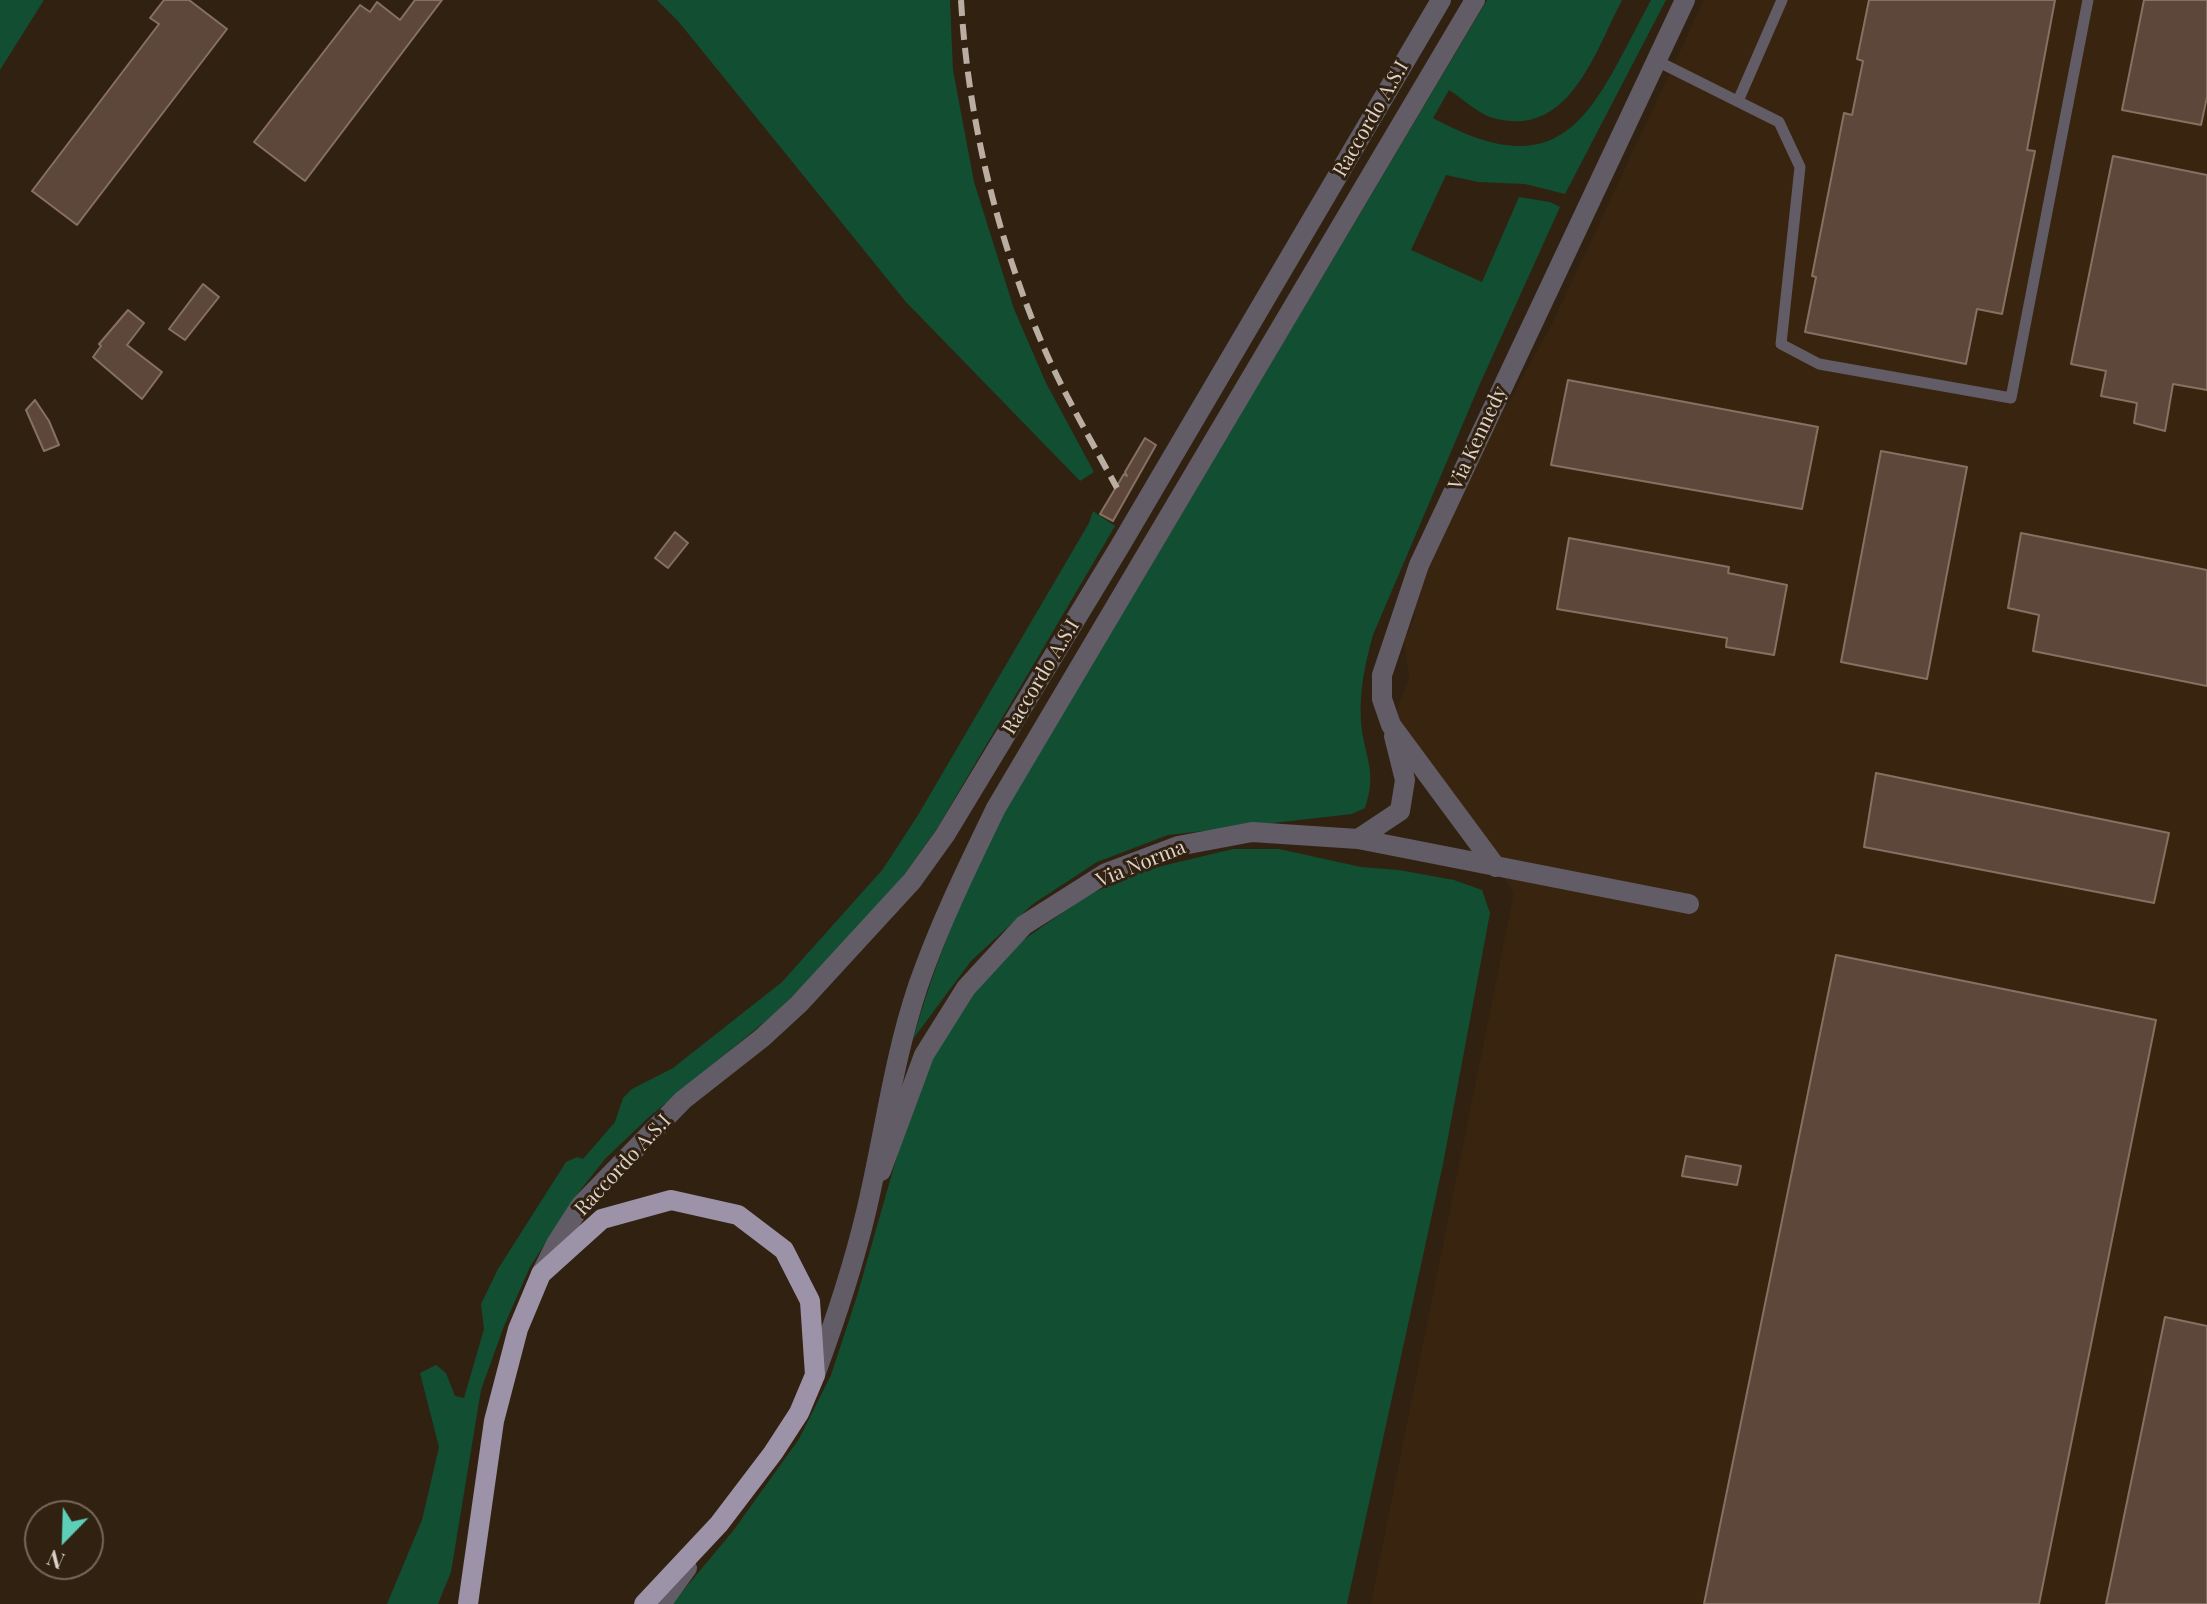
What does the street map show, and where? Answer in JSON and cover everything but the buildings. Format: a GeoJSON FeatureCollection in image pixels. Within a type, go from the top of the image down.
{"type":"FeatureCollection","features":[{"type":"Feature","properties":{"kind":"main road"},"geometry":{"type":"LineString","coordinates":[[468,1604],[494,1421],[518,1329],[541,1274],[602,1219],[671,1200],[738,1215],[784,1250],[810,1301],[815,1375],[790,1426],[719,1524],[644,1604]]}},
{"type":"Feature","properties":{"kind":"street","name":"Raccordo A.S.I"},"geometry":{"type":"LineString","coordinates":[[541,1274],[581,1205],[683,1100],[762,1038],[799,1004],[912,881],[929,858],[1128,533],[1441,0]]}},
{"type":"Feature","properties":{"kind":"street","name":"Raccordo A.S.I"},"geometry":{"type":"LineString","coordinates":[[815,1375],[838,1315],[866,1212],[892,1080],[918,987],[954,897],[996,808],[1475,0]]}},
{"type":"Feature","properties":{"kind":"street","name":"Via Kennedy"},"geometry":{"type":"LineString","coordinates":[[1496,867],[1391,725],[1382,699],[1382,675],[1419,565],[1685,0]]}},
{"type":"Feature","properties":{"kind":"street"},"geometry":{"type":"LineString","coordinates":[[1358,839],[1400,811],[1405,780],[1391,725]]}},
{"type":"Feature","properties":{"kind":"street","name":"Via Norma"},"geometry":{"type":"LineString","coordinates":[[866,1212],[924,1055],[966,988],[1024,925],[1106,873],[1178,846],[1252,832],[1358,839],[1689,904]]}},
{"type":"Feature","properties":{"kind":"street"},"geometry":{"type":"LineString","coordinates":[[661,1604],[719,1524]]}},
{"type":"Feature","properties":{"kind":"lane"},"geometry":{"type":"LineString","coordinates":[[1738,101],[1782,0]]}},
{"type":"Feature","properties":{"kind":"lane"},"geometry":{"type":"LineString","coordinates":[[1657,61],[1779,122],[1800,167],[1781,344],[1819,364],[2011,398],[2088,0]]}},
{"type":"Feature","properties":{"kind":"shaded area"},"geometry":{"type":"Polygon","coordinates":[[[1704,0],[2207,0],[2207,1604],[1371,1604],[1514,892],[1391,725],[1409,678],[1404,641],[1414,619],[1419,565],[1552,324],[1704,0]]]}},
{"type":"Feature","properties":{"kind":"green space"},"geometry":{"type":"Polygon","coordinates":[[[0,0],[44,0],[0,70],[0,0]]]}},
{"type":"Feature","properties":{"kind":"green space"},"geometry":{"type":"Polygon","coordinates":[[[657,0],[950,0],[953,70],[974,182],[1014,309],[1046,383],[1094,472],[1080,481],[906,302],[678,21],[657,0]]]}},
{"type":"Feature","properties":{"kind":"green space"},"geometry":{"type":"Polygon","coordinates":[[[1487,0],[1622,0],[1601,45],[1575,88],[1559,105],[1540,117],[1517,121],[1490,117],[1449,90],[1433,118],[1479,139],[1517,146],[1547,141],[1572,126],[1593,103],[1612,73],[1651,0],[1666,0],[1565,194],[1525,184],[1478,182],[1446,175],[1411,250],[1482,282],[1519,197],[1550,202],[1560,207],[1479,386],[1373,635],[1361,699],[1361,722],[1370,774],[1365,808],[1352,814],[1168,835],[1097,862],[1033,904],[971,961],[913,1039],[950,931],[996,826],[1487,0]]]}},
{"type":"Feature","properties":{"kind":"green space"},"geometry":{"type":"Polygon","coordinates":[[[1093,511],[1115,526],[938,827],[902,878],[864,925],[779,1010],[649,1117],[605,1159],[575,1197],[530,1267],[481,1390],[451,1572],[438,1604],[387,1604],[422,1520],[439,1447],[420,1373],[436,1365],[446,1373],[455,1396],[464,1398],[484,1329],[481,1304],[498,1269],[566,1162],[577,1157],[583,1159],[615,1122],[623,1098],[632,1089],[673,1068],[782,982],[883,869],[918,815],[1089,523],[1093,511]]]}},
{"type":"Feature","properties":{"kind":"green space"},"geometry":{"type":"Polygon","coordinates":[[[1233,849],[1279,849],[1361,867],[1454,880],[1482,890],[1490,913],[1443,1164],[1347,1604],[672,1604],[733,1531],[799,1439],[831,1375],[917,1086],[970,993],[1019,943],[1086,896],[1141,871],[1233,849]]]}},
{"type":"Feature","properties":{"kind":"railway"},"geometry":{"type":"LineString","coordinates":[[961,0],[978,134],[1012,264],[1052,366],[1117,488]]}}]}
